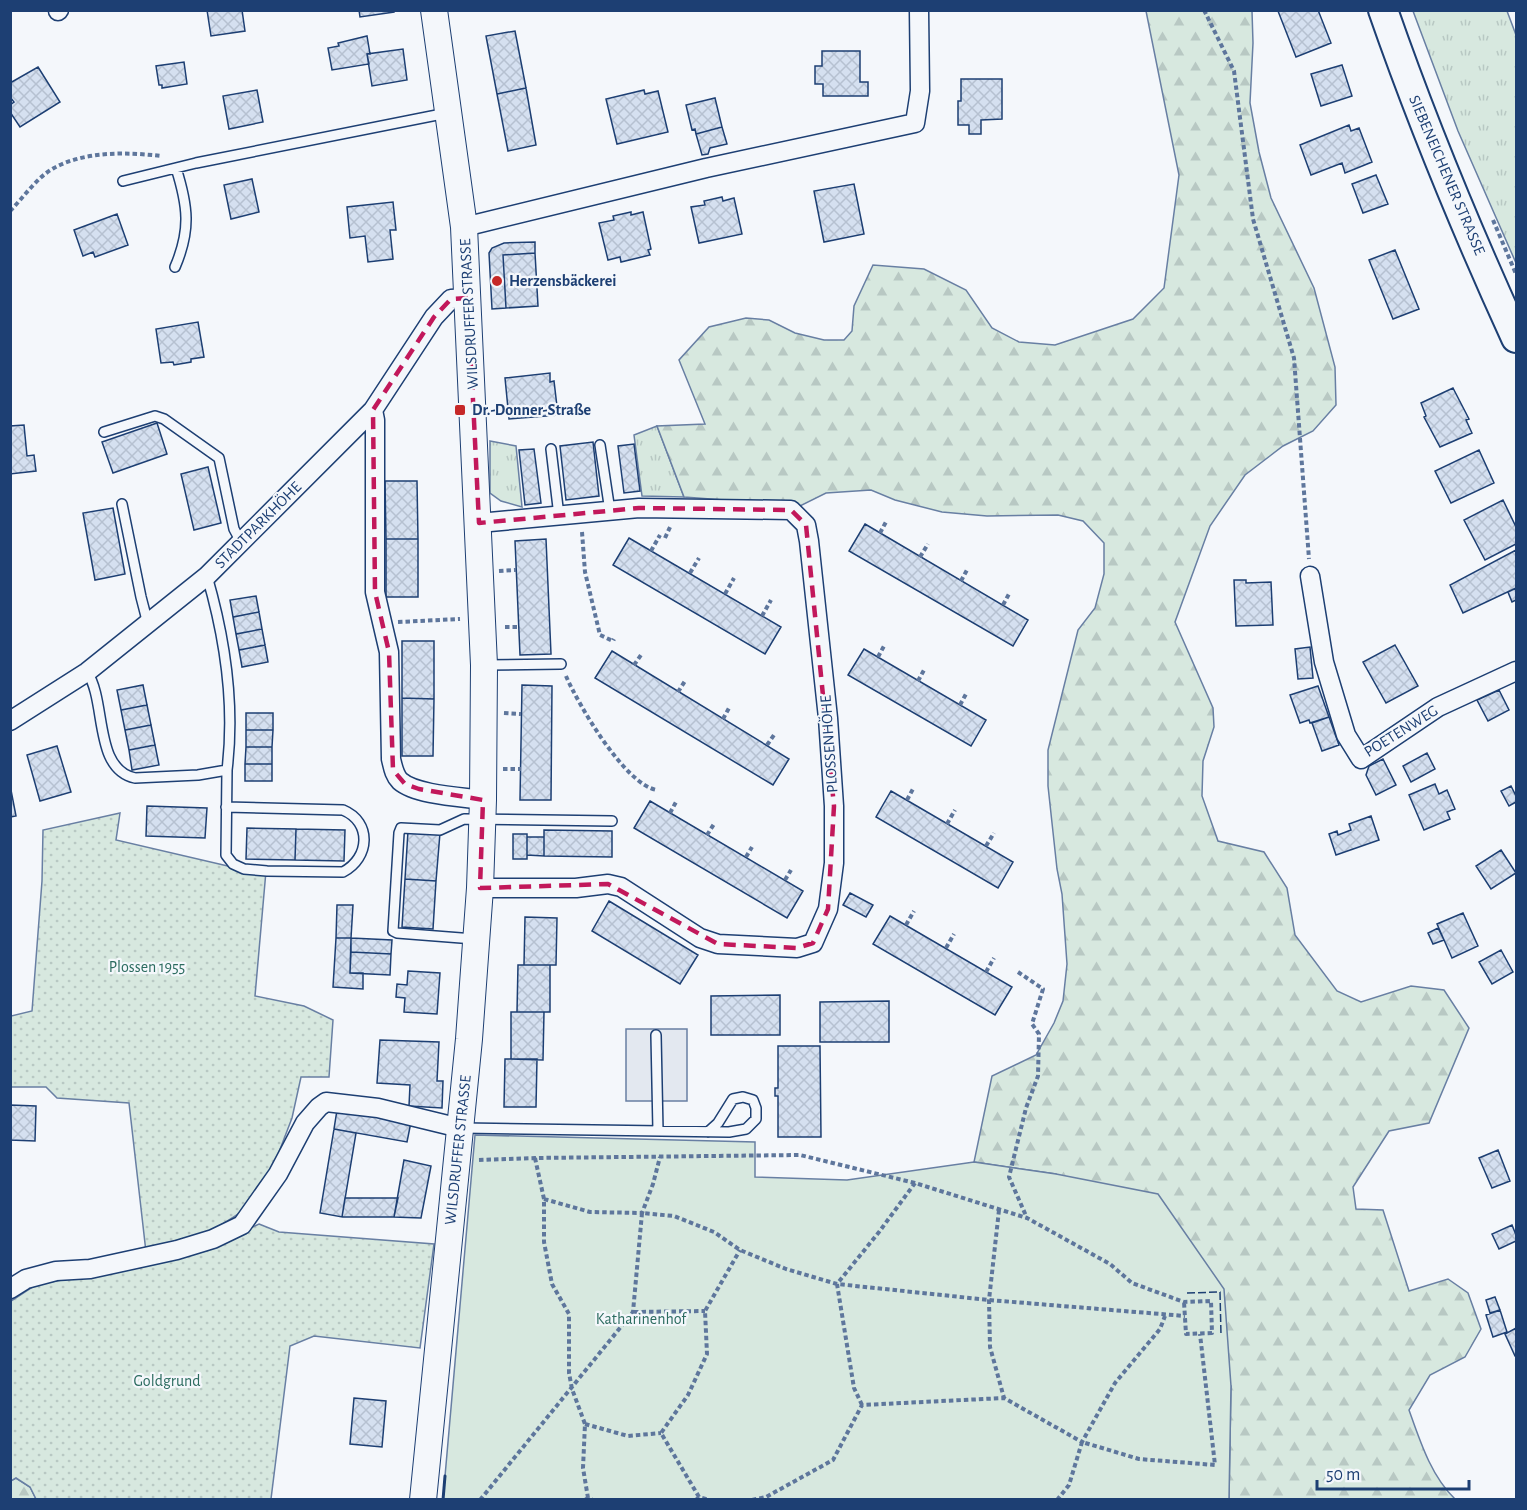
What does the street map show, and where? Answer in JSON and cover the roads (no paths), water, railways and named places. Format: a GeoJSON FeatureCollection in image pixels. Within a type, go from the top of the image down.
{"type":"FeatureCollection","features":[{"type":"Feature","properties":{"kind":"main road","name":"WILSDRUFFER STRASSE"},"geometry":{"type":"LineString","coordinates":[[423,1500],[460,1128],[480,888],[483,810],[484,665],[464,227],[434,10]]}},
{"type":"Feature","properties":{"kind":"main road","name":"SIEBENEICHENER STRASSE"},"geometry":{"type":"LineString","coordinates":[[1383,10],[1405,74],[1455,199],[1516,338]]}},
{"type":"Feature","properties":{"kind":"street"},"geometry":{"type":"LineString","coordinates":[[464,227],[706,168],[915,123],[920,91],[918,10]]}},
{"type":"Feature","properties":{"kind":"street","name":"STADTPARKHÖHE"},"geometry":{"type":"LineString","coordinates":[[10,721],[87,672],[207,576],[373,410],[434,317],[451,299],[468,298]]}},
{"type":"Feature","properties":{"kind":"street"},"geometry":{"type":"LineString","coordinates":[[373,410],[375,592],[389,652],[391,759],[398,779],[405,784],[483,810]]}},
{"type":"Feature","properties":{"kind":"street","name":"PLOSSENHÖHE"},"geometry":{"type":"LineString","coordinates":[[479,523],[639,508],[791,510],[806,525],[810,541],[834,806],[834,862],[828,909],[813,943],[797,948],[718,944],[700,938],[621,886],[608,884],[576,888],[480,888]]}},
{"type":"Feature","properties":{"kind":"street","name":"POETENWEG"},"geometry":{"type":"LineString","coordinates":[[1310,576],[1324,662],[1346,735],[1361,759],[1438,707],[1516,671]]}},
{"type":"Feature","properties":{"kind":"street"},"geometry":{"type":"LineString","coordinates":[[10,1289],[26,1279],[56,1271],[90,1269],[177,1250],[213,1239],[242,1225],[279,1174],[305,1124],[318,1107],[326,1102],[378,1108],[460,1128]]}},
{"type":"Feature","properties":{"kind":"lane"},"geometry":{"type":"LineString","coordinates":[[123,181],[196,163],[447,113]]}},
{"type":"Feature","properties":{"kind":"lane"},"geometry":{"type":"LineString","coordinates":[[175,267],[187,231],[183,190],[176,168]]}},
{"type":"Feature","properties":{"kind":"lane"},"geometry":{"type":"LineString","coordinates":[[104,432],[155,416],[164,418],[219,458],[234,529],[241,542]]}},
{"type":"Feature","properties":{"kind":"lane"},"geometry":{"type":"LineString","coordinates":[[600,445],[610,511]]}},
{"type":"Feature","properties":{"kind":"lane"},"geometry":{"type":"LineString","coordinates":[[551,449],[559,516]]}},
{"type":"Feature","properties":{"kind":"lane"},"geometry":{"type":"LineString","coordinates":[[123,504],[148,624]]}},
{"type":"Feature","properties":{"kind":"lane"},"geometry":{"type":"LineString","coordinates":[[207,576],[221,636],[231,725],[227,770],[226,807],[226,855],[233,864],[244,869],[343,872],[353,867],[364,844],[361,826],[352,814],[343,810],[226,807]]}},
{"type":"Feature","properties":{"kind":"lane"},"geometry":{"type":"LineString","coordinates":[[484,665],[561,664]]}},
{"type":"Feature","properties":{"kind":"lane"},"geometry":{"type":"LineString","coordinates":[[87,672],[98,699],[108,751],[118,770],[126,776],[135,778],[198,775],[227,770]]}},
{"type":"Feature","properties":{"kind":"lane"},"geometry":{"type":"LineString","coordinates":[[476,939],[393,931],[401,828],[440,830],[483,810],[612,821]]}},
{"type":"Feature","properties":{"kind":"lane"},"geometry":{"type":"LineString","coordinates":[[656,1035],[658,1131]]}},
{"type":"Feature","properties":{"kind":"lane"},"geometry":{"type":"LineString","coordinates":[[460,1128],[708,1132],[729,1132],[746,1129],[756,1119],[753,1100],[743,1097],[733,1100],[718,1123],[708,1132]]}},
{"type":"Feature","properties":{"kind":"place","name":"Herzensbäckerei"},"geometry":{"type":"Point","coordinates":[497,281]}},
{"type":"Feature","properties":{"kind":"place","name":"Dr.-Donner-Straße"},"geometry":{"type":"Point","coordinates":[460,410]}},
{"type":"Feature","properties":{"kind":"park label","name":"Plossen 1955"},"geometry":{"type":"Point","coordinates":[147,967]}},
{"type":"Feature","properties":{"kind":"park label","name":"Katharinenhof"},"geometry":{"type":"Point","coordinates":[641,1319]}},
{"type":"Feature","properties":{"kind":"park label","name":"Goldgrund"},"geometry":{"type":"Point","coordinates":[167,1381]}}]}
